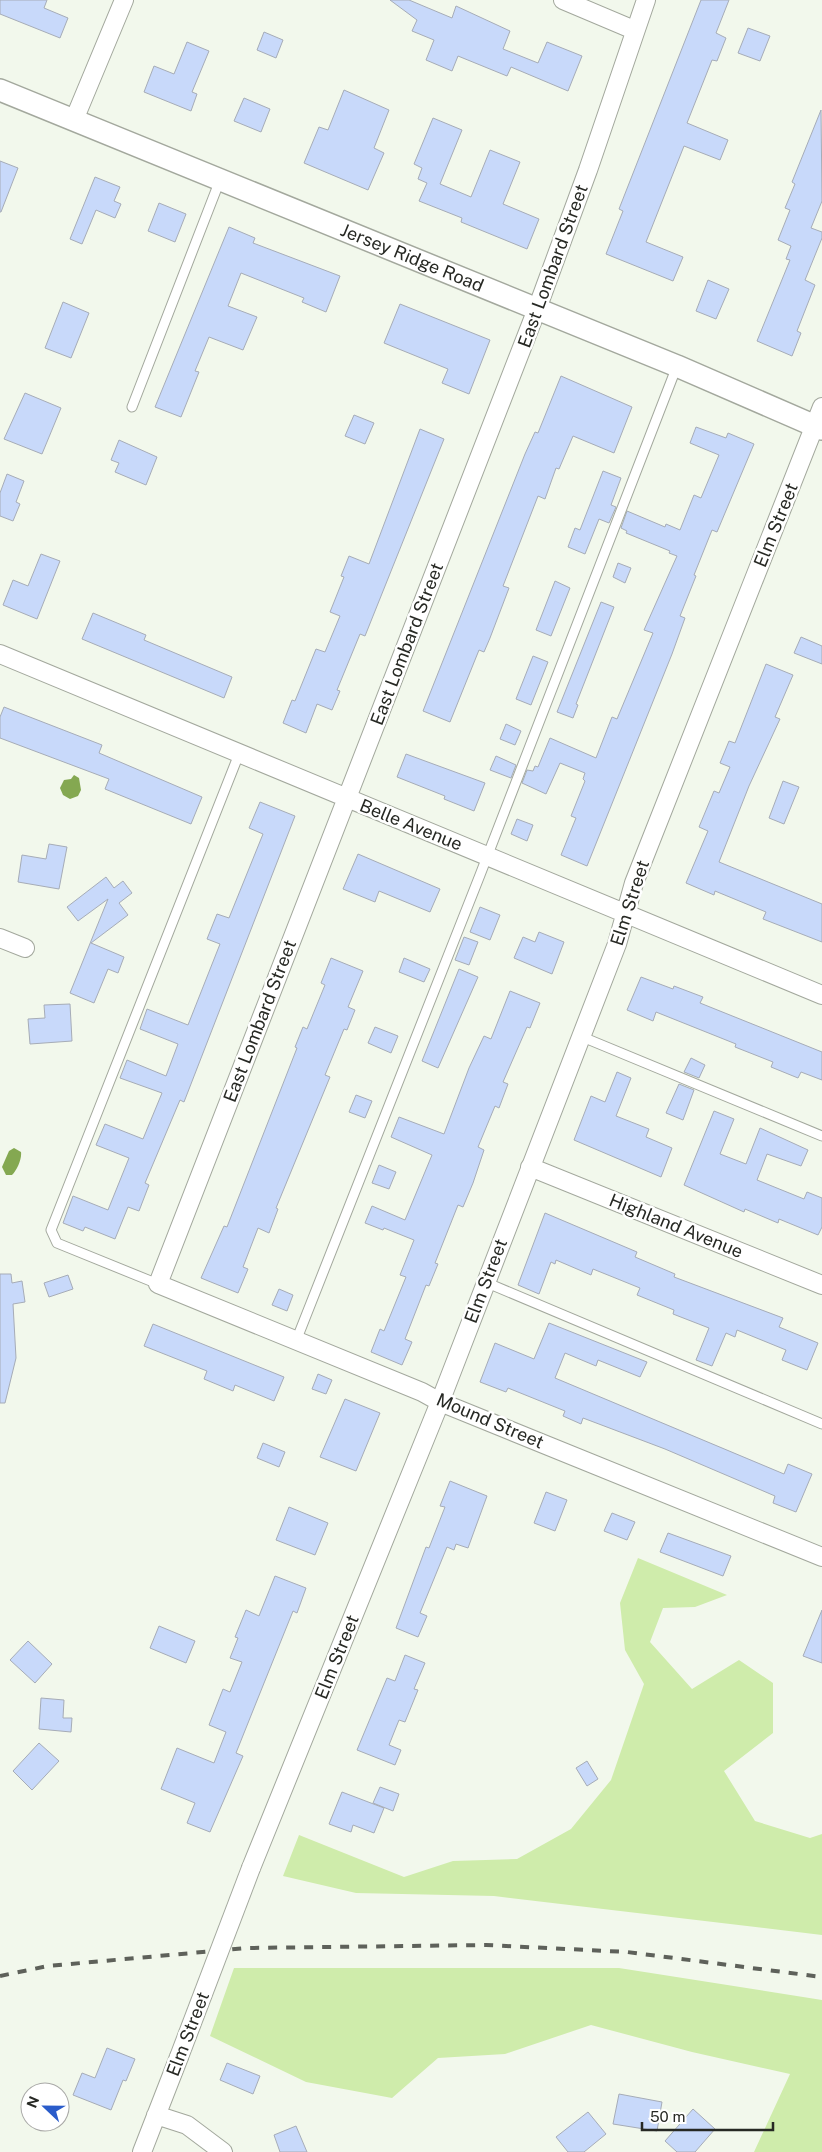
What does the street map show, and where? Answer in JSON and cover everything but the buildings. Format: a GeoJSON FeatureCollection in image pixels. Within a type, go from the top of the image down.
{"type":"FeatureCollection","features":[{"type":"Feature","properties":{"kind":"street"},"geometry":{"type":"LineString","coordinates":[[74,120],[124,0]]}},
{"type":"Feature","properties":{"kind":"street"},"geometry":{"type":"LineString","coordinates":[[563,0],[634,30]]}},
{"type":"Feature","properties":{"kind":"street","name":"East Lombard Street"},"geometry":{"type":"LineString","coordinates":[[158,1284],[537,309],[588,170],[634,30],[646,0]]}},
{"type":"Feature","properties":{"kind":"street","name":"Jersey Ridge Road"},"geometry":{"type":"LineString","coordinates":[[0,90],[677,366],[820,421]]}},
{"type":"Feature","properties":{"kind":"street","name":"Elm Street"},"geometry":{"type":"LineString","coordinates":[[142,2152],[251,1868],[440,1402],[617,944],[634,883],[820,421]]}},
{"type":"Feature","properties":{"kind":"street","name":"Belle Avenue"},"geometry":{"type":"LineString","coordinates":[[0,654],[822,995]]}},
{"type":"Feature","properties":{"kind":"street"},"geometry":{"type":"LineString","coordinates":[[0,938],[24,948]]}},
{"type":"Feature","properties":{"kind":"street","name":"Highland Avenue"},"geometry":{"type":"LineString","coordinates":[[530,1167],[822,1285]]}},
{"type":"Feature","properties":{"kind":"street","name":"Mound Street"},"geometry":{"type":"LineString","coordinates":[[158,1284],[422,1392],[440,1402],[822,1557]]}},
{"type":"Feature","properties":{"kind":"street"},"geometry":{"type":"LineString","coordinates":[[156,2115],[187,2125],[223,2152]]}},
{"type":"Feature","properties":{"kind":"lane"},"geometry":{"type":"LineString","coordinates":[[132,407],[220,180]]}},
{"type":"Feature","properties":{"kind":"lane"},"geometry":{"type":"LineString","coordinates":[[296,1341],[677,366]]}},
{"type":"Feature","properties":{"kind":"lane"},"geometry":{"type":"LineString","coordinates":[[158,1284],[57,1244],[51,1230],[239,754]]}},
{"type":"Feature","properties":{"kind":"lane"},"geometry":{"type":"LineString","coordinates":[[580,1036],[822,1136]]}},
{"type":"Feature","properties":{"kind":"lane"},"geometry":{"type":"LineString","coordinates":[[485,1282],[822,1424]]}},
{"type":"Feature","properties":{"kind":"shaded area"},"geometry":{"type":"Polygon","coordinates":[[[74,775],[79,778],[81,790],[78,796],[70,799],[63,795],[60,788],[64,780],[71,779],[74,775]]]}},
{"type":"Feature","properties":{"kind":"shaded area"},"geometry":{"type":"Polygon","coordinates":[[[14,1148],[21,1152],[20,1161],[12,1175],[6,1175],[2,1167],[9,1151],[14,1148]]]}},
{"type":"Feature","properties":{"kind":"shaded area"},"geometry":{"type":"Polygon","coordinates":[[[638,1558],[727,1595],[695,1607],[663,1608],[650,1642],[692,1689],[739,1660],[773,1683],[773,1733],[724,1771],[755,1821],[810,1838],[822,1834],[822,1935],[494,1896],[356,1893],[283,1876],[299,1835],[404,1877],[453,1861],[517,1859],[571,1829],[611,1780],[644,1684],[625,1650],[620,1603],[638,1558]]]}},
{"type":"Feature","properties":{"kind":"shaded area"},"geometry":{"type":"Polygon","coordinates":[[[234,1968],[619,1968],[822,2000],[822,2152],[754,2152],[790,2074],[692,2052],[591,2025],[505,2054],[438,2058],[392,2098],[306,2082],[210,2036],[234,1968]]]}},
{"type":"Feature","properties":{"kind":"railway"},"geometry":{"type":"LineString","coordinates":[[0,1976],[48,1966],[247,1948],[486,1945],[627,1952],[822,1977]]}}]}
